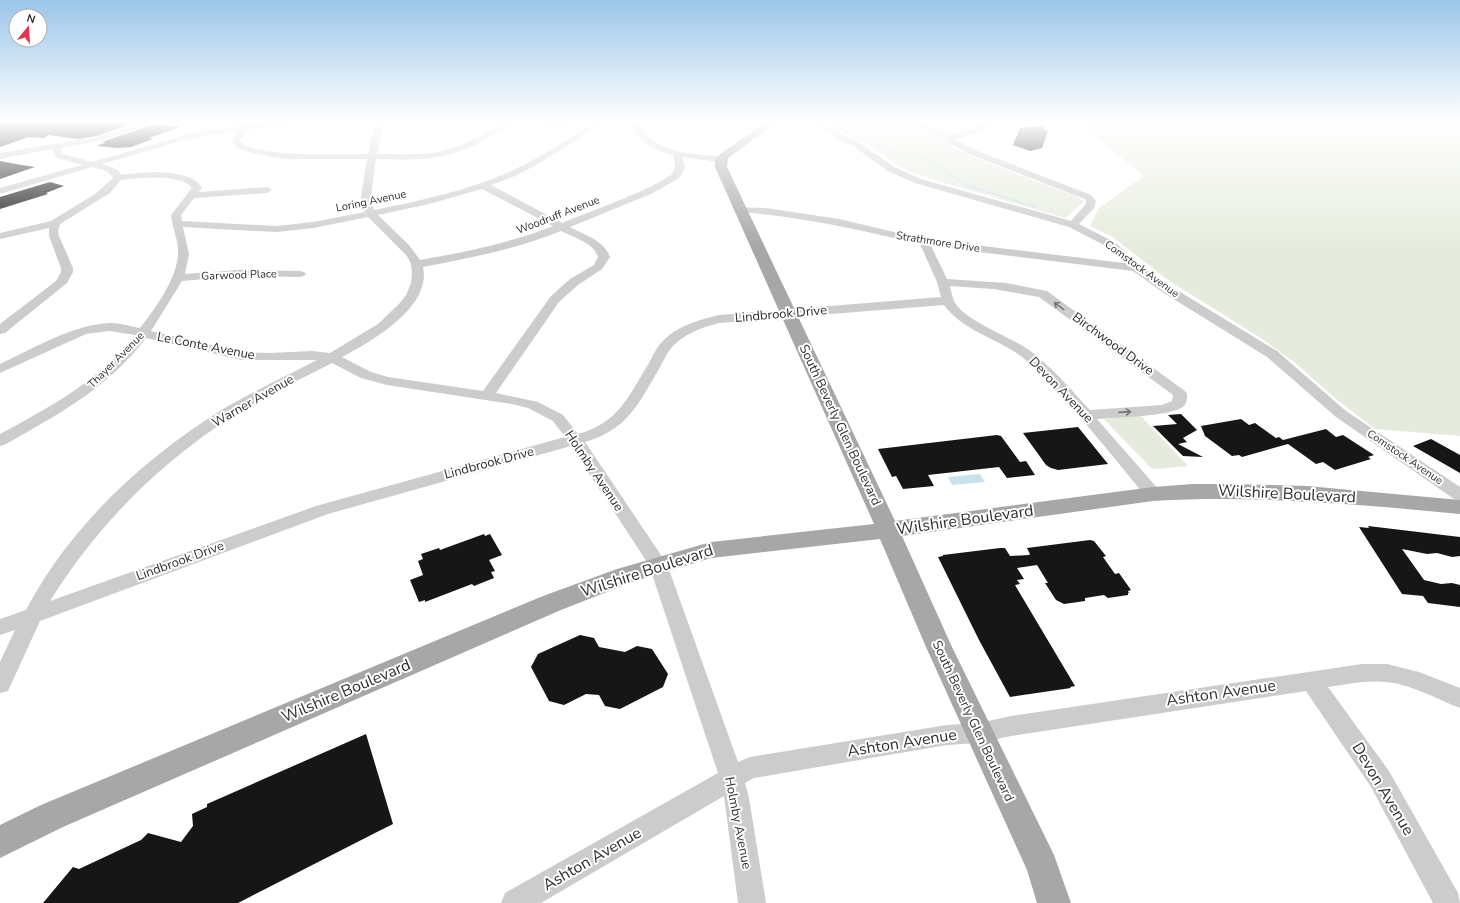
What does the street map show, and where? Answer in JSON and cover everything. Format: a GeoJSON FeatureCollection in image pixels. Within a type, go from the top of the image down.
{"type":"FeatureCollection","features":[{"type":"Feature","properties":{"kind":"main road","name":"South Beverly Glen Boulevard"},"geometry":{"type":"LineString","coordinates":[[721,164],[888,530],[939,647],[1042,867],[1054,903]]}},
{"type":"Feature","properties":{"kind":"main road","name":"Wilshire Boulevard"},"geometry":{"type":"LineString","coordinates":[[0,842],[59,813],[552,603],[658,564],[711,550],[888,530],[1191,490],[1288,491],[1460,507]]}},
{"type":"Feature","properties":{"kind":"street"},"geometry":{"type":"LineString","coordinates":[[91,164],[112,171],[118,178]]}},
{"type":"Feature","properties":{"kind":"street"},"geometry":{"type":"LineString","coordinates":[[0,191],[91,164]]}},
{"type":"Feature","properties":{"kind":"street"},"geometry":{"type":"LineString","coordinates":[[372,164],[366,202],[371,214],[411,254],[418,264]]}},
{"type":"Feature","properties":{"kind":"street","name":"Loring Avenue"},"geometry":{"type":"LineString","coordinates":[[177,224],[274,229],[313,225],[414,204],[483,185],[532,164]]}},
{"type":"Feature","properties":{"kind":"street","name":"Woodruff Avenue"},"geometry":{"type":"LineString","coordinates":[[418,264],[508,246],[562,227],[632,199],[668,181],[679,172],[679,164]]}},
{"type":"Feature","properties":{"kind":"street","name":"Comstock Avenue"},"geometry":{"type":"LineString","coordinates":[[883,164],[891,170],[901,174],[1073,225],[1112,245],[1136,268],[1168,290],[1272,354],[1295,373],[1316,394],[1341,414],[1460,494]]}},
{"type":"Feature","properties":{"kind":"street"},"geometry":{"type":"LineString","coordinates":[[1003,164],[1088,197],[1091,201],[1090,206],[1073,225]]}},
{"type":"Feature","properties":{"kind":"street"},"geometry":{"type":"LineString","coordinates":[[0,236],[55,223],[110,188],[118,178],[155,175],[179,177],[194,184],[197,188],[176,215],[177,224]]}},
{"type":"Feature","properties":{"kind":"street"},"geometry":{"type":"LineString","coordinates":[[483,185],[596,246],[602,251],[604,257],[602,262],[594,269],[562,291],[555,299],[487,396]]}},
{"type":"Feature","properties":{"kind":"street"},"geometry":{"type":"LineString","coordinates":[[193,195],[267,190]]}},
{"type":"Feature","properties":{"kind":"street","name":"Strathmore Drive"},"geometry":{"type":"LineString","coordinates":[[741,209],[766,211],[839,222],[924,242],[1136,268]]}},
{"type":"Feature","properties":{"kind":"street"},"geometry":{"type":"LineString","coordinates":[[0,330],[61,283],[65,278],[67,268],[54,236],[53,231],[55,223]]}},
{"type":"Feature","properties":{"kind":"street","name":"Thayer Avenue"},"geometry":{"type":"LineString","coordinates":[[0,441],[84,392],[101,377],[150,326],[179,278],[184,250],[177,224]]}},
{"type":"Feature","properties":{"kind":"street","name":"Devon Avenue"},"geometry":{"type":"LineString","coordinates":[[924,242],[943,282],[948,301],[955,311],[969,322],[1018,348],[1033,359],[1086,415],[1153,494]]}},
{"type":"Feature","properties":{"kind":"street","name":"Warner Avenue"},"geometry":{"type":"LineString","coordinates":[[0,684],[38,604],[67,560],[111,506],[160,462],[216,420],[332,357],[382,327],[398,313],[412,294],[419,278],[418,264]]}},
{"type":"Feature","properties":{"kind":"street","name":"Garwood Place"},"geometry":{"type":"LineString","coordinates":[[179,278],[238,273],[300,274]]}},
{"type":"Feature","properties":{"kind":"street","name":"Birchwood Drive"},"geometry":{"type":"LineString","coordinates":[[943,282],[996,284],[1043,294],[1180,394],[1179,403],[1165,410],[1086,415]]}},
{"type":"Feature","properties":{"kind":"street","name":"Lindbrook Drive"},"geometry":{"type":"LineString","coordinates":[[0,627],[322,510],[573,440],[608,427],[621,417],[630,406],[666,345],[676,336],[706,322],[788,313],[930,301],[948,301]]}},
{"type":"Feature","properties":{"kind":"street","name":"Le Conte Avenue"},"geometry":{"type":"LineString","coordinates":[[0,369],[83,331],[109,327],[123,328],[143,334],[242,356],[269,357],[312,355],[332,357],[366,375],[387,381],[487,396]]}},
{"type":"Feature","properties":{"kind":"street","name":"Holmby Avenue"},"geometry":{"type":"LineString","coordinates":[[487,396],[526,404],[545,410],[558,418],[573,440],[579,445],[658,564],[732,778],[737,798],[752,903]]}},
{"type":"Feature","properties":{"kind":"street","name":"Ashton Avenue"},"geometry":{"type":"LineString","coordinates":[[515,903],[750,768],[947,735],[979,733],[1011,726],[1092,713],[1362,672],[1387,673],[1419,681],[1460,698]]}},
{"type":"Feature","properties":{"kind":"street","name":"Devon Avenue"},"geometry":{"type":"LineString","coordinates":[[1311,680],[1380,778],[1448,903]]}},
{"type":"Feature","properties":{"kind":"green space"},"geometry":{"type":"Polygon","coordinates":[[[897,164],[991,164],[1076,196],[1084,202],[1065,218],[938,181],[911,172],[897,164]]]}},
{"type":"Feature","properties":{"kind":"green space"},"geometry":{"type":"Polygon","coordinates":[[[1130,164],[1460,164],[1460,436],[1375,429],[1336,399],[1294,362],[1256,335],[1168,280],[1113,237],[1090,226],[1099,208],[1144,176],[1130,164]]]}},
{"type":"Feature","properties":{"kind":"green space"},"geometry":{"type":"Polygon","coordinates":[[[1138,413],[1188,466],[1157,469],[1151,468],[1102,417],[1138,413]]]}},
{"type":"Feature","properties":{"kind":"water"},"geometry":{"type":"Polygon","coordinates":[[[980,474],[985,482],[952,485],[948,477],[980,474]]]}},
{"type":"Feature","properties":{"kind":"building"},"geometry":{"type":"Polygon","coordinates":[[[0,164],[17,164],[35,167],[0,179],[0,164]]]}},
{"type":"Feature","properties":{"kind":"building"},"geometry":{"type":"Polygon","coordinates":[[[50,182],[64,186],[46,193],[48,194],[0,209],[0,197],[50,182]]]}},
{"type":"Feature","properties":{"kind":"building"},"geometry":{"type":"Polygon","coordinates":[[[1181,414],[1197,430],[1183,438],[1187,442],[1178,444],[1203,457],[1183,456],[1153,426],[1177,424],[1168,415],[1181,414]]]}},
{"type":"Feature","properties":{"kind":"building"},"geometry":{"type":"Polygon","coordinates":[[[1241,419],[1249,425],[1255,423],[1276,438],[1279,437],[1283,440],[1326,429],[1336,437],[1343,435],[1374,455],[1368,457],[1371,459],[1335,470],[1323,462],[1316,464],[1288,444],[1242,457],[1239,455],[1232,456],[1205,436],[1201,426],[1241,419]]]}},
{"type":"Feature","properties":{"kind":"building"},"geometry":{"type":"Polygon","coordinates":[[[1078,427],[1108,464],[1058,470],[1051,468],[1046,465],[1023,433],[1078,427]]]}},
{"type":"Feature","properties":{"kind":"building"},"geometry":{"type":"Polygon","coordinates":[[[997,435],[1001,436],[1020,462],[1026,461],[1035,475],[1007,478],[999,467],[928,475],[934,486],[903,489],[896,476],[892,477],[878,449],[997,435]]]}},
{"type":"Feature","properties":{"kind":"building"},"geometry":{"type":"Polygon","coordinates":[[[1431,439],[1460,455],[1460,473],[1413,446],[1431,439]]]}},
{"type":"Feature","properties":{"kind":"building"},"geometry":{"type":"Polygon","coordinates":[[[1368,526],[1460,537],[1460,556],[1452,557],[1437,553],[1427,554],[1402,549],[1424,580],[1441,584],[1452,583],[1460,585],[1460,607],[1428,603],[1423,596],[1402,594],[1359,527],[1369,528],[1368,526]]]}},
{"type":"Feature","properties":{"kind":"building"},"geometry":{"type":"Polygon","coordinates":[[[484,534],[485,536],[490,534],[502,555],[489,560],[495,571],[491,572],[494,578],[474,586],[472,584],[425,602],[425,600],[419,602],[410,580],[423,575],[418,561],[423,559],[421,554],[439,548],[440,550],[484,534]]]}},
{"type":"Feature","properties":{"kind":"building"},"geometry":{"type":"Polygon","coordinates":[[[1090,540],[1094,541],[1106,556],[1103,557],[1115,574],[1119,573],[1131,590],[1128,591],[1128,595],[1108,598],[1104,595],[1085,598],[1085,601],[1064,604],[1056,600],[1045,583],[1048,583],[1037,565],[1017,568],[1024,579],[1017,580],[1020,584],[1015,585],[1075,686],[1070,687],[1071,688],[1010,697],[979,640],[938,557],[943,555],[1000,548],[1005,548],[1010,556],[1029,555],[1030,554],[1027,548],[1090,540]]]}},
{"type":"Feature","properties":{"kind":"building"},"geometry":{"type":"Polygon","coordinates":[[[580,635],[594,638],[599,647],[625,652],[637,646],[652,649],[668,674],[663,687],[620,709],[605,706],[599,695],[586,694],[564,705],[549,701],[531,667],[538,654],[580,635]]]}},
{"type":"Feature","properties":{"kind":"building"},"geometry":{"type":"Polygon","coordinates":[[[366,734],[393,824],[238,903],[43,903],[73,867],[79,869],[141,840],[148,833],[181,842],[193,826],[192,814],[207,807],[207,804],[366,734]]]}},
{"type":"Feature","properties":{"kind":"waterway"},"geometry":{"type":"LineString","coordinates":[[936,164],[965,185],[1036,207]]}}]}
